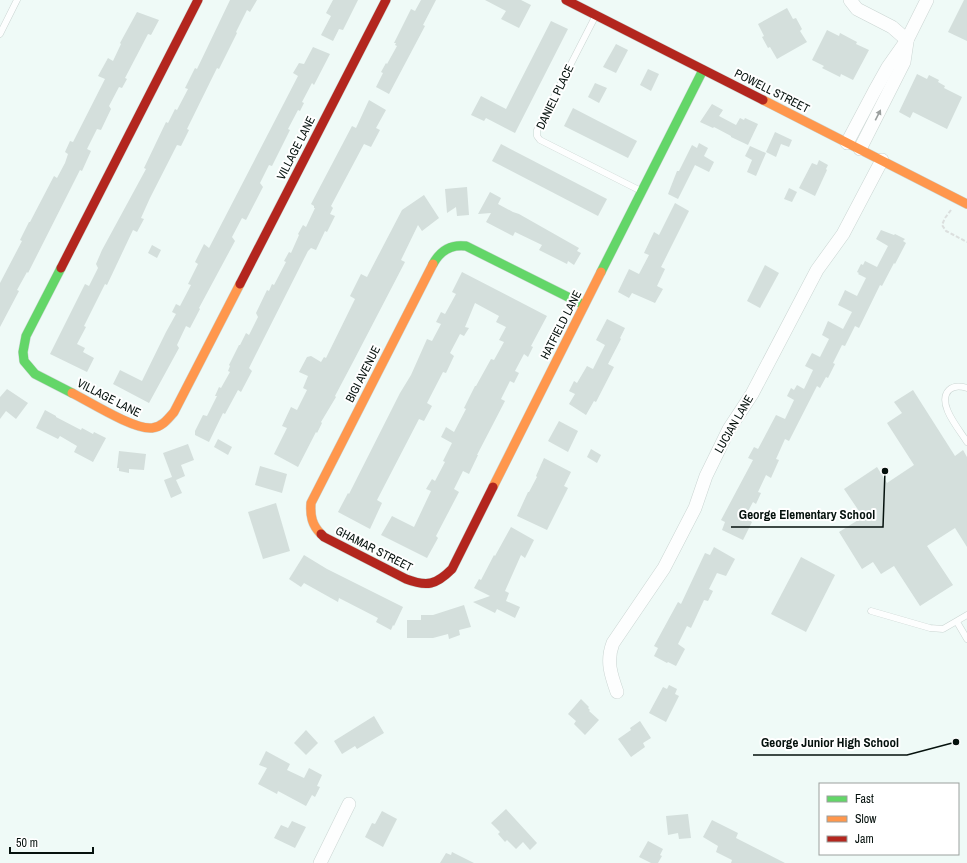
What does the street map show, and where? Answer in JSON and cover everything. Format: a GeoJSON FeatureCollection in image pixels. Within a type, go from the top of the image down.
{"type":"FeatureCollection","features":[{"type":"Feature","properties":{"kind":"street","name":"VILLAGE LANE"},"geometry":{"type":"LineString","coordinates":[[198,0],[26,336],[23,346],[22,356],[27,366],[35,374],[134,425],[145,428],[157,427],[167,421],[174,412],[386,0]]}},
{"type":"Feature","properties":{"kind":"street","name":"POWELL STREET"},"geometry":{"type":"LineString","coordinates":[[566,0],[967,204]]}},
{"type":"Feature","properties":{"kind":"street"},"geometry":{"type":"LineString","coordinates":[[850,0],[857,10],[892,28],[907,40]]}},
{"type":"Feature","properties":{"kind":"street"},"geometry":{"type":"LineString","coordinates":[[847,143],[888,67],[907,40],[927,0]]}},
{"type":"Feature","properties":{"kind":"street"},"geometry":{"type":"LineString","coordinates":[[860,149],[904,62],[907,40]]}},
{"type":"Feature","properties":{"kind":"street","name":"HATFIELD LANE"},"geometry":{"type":"LineString","coordinates":[[432,584],[444,578],[452,569],[703,70]]}},
{"type":"Feature","properties":{"kind":"street","name":"LUCIAN LANE"},"geometry":{"type":"LineString","coordinates":[[617,692],[609,667],[610,650],[613,643],[664,568],[695,508],[706,476],[729,429],[752,394],[817,270],[843,234],[882,160]]}},
{"type":"Feature","properties":{"kind":"street","name":"BIGI AVENUE"},"geometry":{"type":"LineString","coordinates":[[312,522],[310,513],[311,503],[437,256],[444,250],[452,245],[462,245],[471,248],[584,305]]}},
{"type":"Feature","properties":{"kind":"street","name":"GHAMAR STREET"},"geometry":{"type":"LineString","coordinates":[[312,522],[317,531],[324,537],[406,579],[419,584],[432,584]]}},
{"type":"Feature","properties":{"kind":"street"},"geometry":{"type":"LineString","coordinates":[[320,863],[349,804]]}},
{"type":"Feature","properties":{"kind":"lane"},"geometry":{"type":"LineString","coordinates":[[0,34],[17,0]]}},
{"type":"Feature","properties":{"kind":"lane","name":"DANIEL PLACE"},"geometry":{"type":"LineString","coordinates":[[595,15],[537,130],[537,136],[540,140],[642,191]]}},
{"type":"Feature","properties":{"kind":"lane"},"geometry":{"type":"LineString","coordinates":[[967,388],[960,386],[954,387],[949,390],[945,401],[946,409],[967,442]]}},
{"type":"Feature","properties":{"kind":"lane"},"geometry":{"type":"LineString","coordinates":[[871,610],[930,628],[943,628],[957,622],[967,615]]}},
{"type":"Feature","properties":{"kind":"lane"},"geometry":{"type":"LineString","coordinates":[[957,622],[967,639]]}},
{"type":"Feature","properties":{"kind":"path"},"geometry":{"type":"LineString","coordinates":[[953,206],[944,218],[942,225],[946,231],[967,242]]}},
{"type":"Feature","properties":{"kind":"building"},"geometry":{"type":"Polygon","coordinates":[[[230,0],[257,0],[250,12],[247,10],[219,69],[217,68],[187,129],[189,130],[181,146],[177,145],[150,198],[141,218],[144,219],[137,232],[133,230],[107,285],[105,284],[84,326],[86,327],[77,344],[85,348],[83,352],[94,358],[87,372],[50,354],[85,284],[89,286],[98,268],[96,264],[102,250],[146,169],[144,168],[166,122],[168,123],[175,109],[177,110],[188,89],[185,88],[195,68],[197,69],[230,0]]]}},
{"type":"Feature","properties":{"kind":"building"},"geometry":{"type":"Polygon","coordinates":[[[333,0],[358,0],[343,30],[339,29],[333,41],[321,35],[331,16],[326,13],[333,0]]]}},
{"type":"Feature","properties":{"kind":"building"},"geometry":{"type":"Polygon","coordinates":[[[421,0],[436,0],[423,25],[425,26],[389,94],[376,87],[383,73],[381,72],[397,46],[395,45],[396,43],[394,43],[411,9],[415,11],[421,0]]]}},
{"type":"Feature","properties":{"kind":"building"},"geometry":{"type":"Polygon","coordinates":[[[485,0],[521,0],[531,5],[519,28],[501,19],[506,11],[485,0]]]}},
{"type":"Feature","properties":{"kind":"building"},"geometry":{"type":"Polygon","coordinates":[[[964,0],[967,0],[967,41],[948,32],[964,0]]]}},
{"type":"Feature","properties":{"kind":"building"},"geometry":{"type":"Polygon","coordinates":[[[787,8],[793,19],[796,18],[802,29],[800,31],[807,42],[777,59],[770,47],[768,48],[762,37],[764,36],[758,24],[787,8]]]}},
{"type":"Feature","properties":{"kind":"building"},"geometry":{"type":"Polygon","coordinates":[[[137,12],[159,20],[151,35],[148,34],[125,78],[127,79],[122,88],[119,87],[109,106],[111,109],[101,130],[97,129],[87,149],[91,151],[82,171],[80,170],[28,273],[27,272],[17,290],[19,291],[0,327],[0,283],[22,241],[20,240],[29,222],[54,176],[57,178],[65,163],[68,154],[65,152],[70,141],[73,142],[105,79],[98,76],[108,58],[113,61],[121,44],[120,43],[137,12]]]}},
{"type":"Feature","properties":{"kind":"building"},"geometry":{"type":"Polygon","coordinates":[[[551,21],[568,29],[515,133],[486,118],[484,121],[471,115],[481,96],[506,109],[551,21]]]}},
{"type":"Feature","properties":{"kind":"building"},"geometry":{"type":"Polygon","coordinates":[[[827,30],[839,36],[840,33],[857,42],[856,44],[869,50],[853,80],[841,74],[840,77],[822,68],[824,66],[812,60],[827,30]]]}},
{"type":"Feature","properties":{"kind":"building"},"geometry":{"type":"Polygon","coordinates":[[[616,44],[628,50],[616,73],[603,67],[616,44]]]}},
{"type":"Feature","properties":{"kind":"building"},"geometry":{"type":"Polygon","coordinates":[[[313,47],[330,54],[314,85],[312,83],[302,102],[304,103],[300,111],[298,110],[288,129],[290,130],[272,166],[269,165],[260,183],[263,187],[246,220],[242,218],[232,237],[235,241],[190,328],[186,326],[177,345],[179,348],[149,403],[113,384],[120,370],[142,381],[176,314],[172,312],[176,304],[180,306],[191,285],[188,284],[198,264],[195,262],[204,244],[209,248],[298,76],[293,73],[299,63],[304,64],[313,47]]]}},
{"type":"Feature","properties":{"kind":"building"},"geometry":{"type":"Polygon","coordinates":[[[648,69],[659,74],[651,91],[640,85],[648,69]]]}},
{"type":"Feature","properties":{"kind":"building"},"geometry":{"type":"Polygon","coordinates":[[[917,74],[927,79],[929,75],[939,80],[938,82],[945,86],[944,88],[962,97],[947,129],[913,112],[910,118],[899,112],[917,74]]]}},
{"type":"Feature","properties":{"kind":"building"},"geometry":{"type":"Polygon","coordinates":[[[595,83],[607,88],[599,103],[588,97],[595,83]]]}},
{"type":"Feature","properties":{"kind":"building"},"geometry":{"type":"Polygon","coordinates":[[[369,100],[386,110],[376,128],[380,130],[371,147],[364,144],[331,206],[333,208],[330,214],[335,216],[327,232],[325,231],[316,250],[311,248],[308,251],[249,368],[252,371],[241,392],[238,390],[225,414],[223,413],[209,442],[195,435],[195,431],[203,415],[207,416],[217,396],[215,396],[219,387],[221,388],[230,372],[228,371],[229,365],[239,345],[246,333],[249,335],[258,317],[256,313],[267,290],[269,291],[272,284],[274,285],[286,262],[284,261],[289,252],[291,253],[303,225],[306,227],[315,208],[311,204],[352,126],[356,128],[369,100]]]}},
{"type":"Feature","properties":{"kind":"building"},"geometry":{"type":"Polygon","coordinates":[[[712,104],[723,110],[719,116],[736,125],[740,118],[744,120],[745,118],[758,124],[748,145],[714,127],[713,128],[700,122],[712,104]]]}},
{"type":"Feature","properties":{"kind":"building"},"geometry":{"type":"Polygon","coordinates":[[[573,108],[637,141],[628,158],[564,126],[573,108]]]}},
{"type":"Feature","properties":{"kind":"building"},"geometry":{"type":"Polygon","coordinates":[[[775,132],[792,140],[789,147],[781,144],[776,157],[766,152],[775,132]]]}},
{"type":"Feature","properties":{"kind":"building"},"geometry":{"type":"Polygon","coordinates":[[[699,143],[708,148],[704,156],[714,162],[709,172],[695,165],[678,199],[668,194],[677,171],[679,171],[692,145],[697,148],[699,143]]]}},
{"type":"Feature","properties":{"kind":"building"},"geometry":{"type":"Polygon","coordinates":[[[501,144],[607,199],[598,216],[492,161],[501,144]]]}},
{"type":"Feature","properties":{"kind":"building"},"geometry":{"type":"Polygon","coordinates":[[[750,146],[766,153],[756,176],[747,172],[752,160],[745,156],[750,146]]]}},
{"type":"Feature","properties":{"kind":"building"},"geometry":{"type":"Polygon","coordinates":[[[819,160],[828,165],[815,196],[799,188],[812,163],[817,165],[819,160]]]}},
{"type":"Feature","properties":{"kind":"building"},"geometry":{"type":"Polygon","coordinates":[[[467,187],[469,215],[457,216],[456,207],[447,213],[445,189],[467,187]]]}},
{"type":"Feature","properties":{"kind":"building"},"geometry":{"type":"Polygon","coordinates":[[[789,188],[797,192],[792,202],[784,199],[789,188]]]}},
{"type":"Feature","properties":{"kind":"building"},"geometry":{"type":"Polygon","coordinates":[[[490,192],[501,198],[498,204],[519,214],[579,248],[577,251],[581,253],[574,265],[568,261],[567,264],[539,250],[542,245],[515,232],[513,236],[486,222],[491,213],[478,214],[490,192]]]}},
{"type":"Feature","properties":{"kind":"building"},"geometry":{"type":"Polygon","coordinates":[[[424,195],[439,218],[422,231],[418,225],[401,260],[405,262],[335,396],[336,397],[321,422],[322,423],[317,433],[316,432],[298,467],[274,454],[287,428],[282,426],[291,407],[297,410],[307,390],[303,388],[308,376],[299,372],[307,357],[311,356],[321,362],[324,357],[326,358],[355,299],[350,296],[361,274],[367,277],[402,210],[424,195]]]}},
{"type":"Feature","properties":{"kind":"building"},"geometry":{"type":"Polygon","coordinates":[[[675,203],[689,211],[661,267],[665,269],[657,286],[663,289],[655,303],[632,293],[629,298],[618,292],[629,269],[639,274],[649,255],[644,253],[654,232],[659,235],[675,203]]]}},
{"type":"Feature","properties":{"kind":"building"},"geometry":{"type":"Polygon","coordinates":[[[881,230],[905,239],[903,241],[906,243],[895,264],[894,263],[882,286],[880,285],[859,328],[855,326],[845,346],[842,345],[833,363],[835,364],[828,378],[826,377],[820,388],[817,386],[789,441],[785,439],[776,459],[779,460],[771,478],[766,475],[758,492],[761,493],[756,504],[753,502],[745,517],[752,522],[743,540],[722,530],[725,522],[721,520],[753,460],[748,458],[754,447],[758,449],[776,415],[785,419],[794,400],[787,396],[791,388],[794,390],[797,385],[804,389],[813,370],[805,366],[812,353],[820,357],[829,339],[822,335],[828,321],[843,329],[852,312],[838,305],[845,290],[857,296],[866,278],[857,272],[861,264],[863,265],[865,261],[877,267],[888,246],[876,239],[881,230]]]}},
{"type":"Feature","properties":{"kind":"building"},"geometry":{"type":"Polygon","coordinates":[[[152,245],[161,250],[157,258],[148,253],[152,245]]]}},
{"type":"Feature","properties":{"kind":"building"},"geometry":{"type":"Polygon","coordinates":[[[765,265],[779,273],[760,308],[747,301],[765,265]]]}},
{"type":"Feature","properties":{"kind":"building"},"geometry":{"type":"Polygon","coordinates":[[[462,272],[547,316],[531,346],[533,347],[528,357],[524,354],[515,371],[519,373],[514,383],[510,381],[501,399],[505,401],[477,455],[469,474],[463,471],[454,489],[459,492],[436,536],[438,538],[427,558],[381,535],[392,516],[414,527],[431,491],[426,489],[432,479],[435,481],[445,462],[443,461],[452,443],[441,437],[446,427],[454,432],[466,409],[464,408],[475,386],[491,359],[494,360],[504,342],[499,340],[506,327],[496,322],[499,316],[475,303],[465,327],[469,328],[464,336],[460,334],[450,353],[454,356],[446,373],[443,372],[427,403],[432,406],[424,421],[419,419],[377,500],[382,503],[370,529],[338,512],[348,493],[349,494],[400,393],[411,375],[427,339],[432,341],[441,324],[436,322],[441,312],[445,314],[456,294],[452,292],[462,272]]]}},
{"type":"Feature","properties":{"kind":"building"},"geometry":{"type":"Polygon","coordinates":[[[607,319],[625,328],[608,364],[614,367],[596,402],[594,401],[586,415],[569,404],[575,394],[569,391],[574,381],[577,383],[587,366],[593,369],[605,345],[596,340],[607,319]]]}},
{"type":"Feature","properties":{"kind":"building"},"geometry":{"type":"Polygon","coordinates":[[[7,389],[28,403],[16,419],[6,411],[0,419],[0,397],[7,389]]]}},
{"type":"Feature","properties":{"kind":"building"},"geometry":{"type":"Polygon","coordinates":[[[913,390],[955,456],[963,450],[967,457],[967,547],[955,528],[927,546],[953,585],[920,606],[894,566],[881,574],[873,562],[862,569],[839,532],[863,517],[844,489],[877,467],[887,483],[914,465],[887,423],[902,413],[894,402],[913,390]]]}},
{"type":"Feature","properties":{"kind":"building"},"geometry":{"type":"Polygon","coordinates":[[[45,410],[81,430],[82,428],[93,434],[94,432],[106,438],[93,462],[74,452],[77,446],[60,436],[58,439],[36,428],[45,410]]]}},
{"type":"Feature","properties":{"kind":"building"},"geometry":{"type":"Polygon","coordinates":[[[559,421],[578,431],[568,452],[548,441],[559,421]]]}},
{"type":"Feature","properties":{"kind":"building"},"geometry":{"type":"Polygon","coordinates":[[[218,439],[232,447],[228,455],[214,447],[218,439]]]}},
{"type":"Feature","properties":{"kind":"building"},"geometry":{"type":"Polygon","coordinates":[[[188,444],[194,460],[181,465],[185,476],[176,480],[182,493],[171,498],[164,480],[172,477],[163,453],[188,444]]]}},
{"type":"Feature","properties":{"kind":"building"},"geometry":{"type":"Polygon","coordinates":[[[591,449],[601,455],[597,463],[587,457],[591,449]]]}},
{"type":"Feature","properties":{"kind":"building"},"geometry":{"type":"Polygon","coordinates":[[[119,451],[146,454],[144,470],[129,469],[129,473],[119,471],[119,468],[117,468],[119,451]]]}},
{"type":"Feature","properties":{"kind":"building"},"geometry":{"type":"Polygon","coordinates":[[[544,458],[571,472],[564,486],[568,488],[547,530],[517,516],[537,477],[536,476],[544,458]]]}},
{"type":"Feature","properties":{"kind":"building"},"geometry":{"type":"Polygon","coordinates":[[[260,466],[287,474],[282,493],[255,485],[260,466]]]}},
{"type":"Feature","properties":{"kind":"building"},"geometry":{"type":"Polygon","coordinates":[[[276,503],[290,551],[263,559],[248,512],[276,503]]]}},
{"type":"Feature","properties":{"kind":"building"},"geometry":{"type":"Polygon","coordinates":[[[511,527],[534,540],[525,558],[521,555],[505,591],[509,593],[506,601],[520,607],[515,618],[497,609],[495,613],[473,602],[490,596],[474,588],[479,579],[481,580],[511,527]]]}},
{"type":"Feature","properties":{"kind":"building"},"geometry":{"type":"Polygon","coordinates":[[[714,547],[735,559],[726,576],[717,573],[709,589],[713,591],[708,601],[704,600],[691,628],[687,626],[678,644],[685,649],[676,666],[668,662],[667,663],[654,656],[658,648],[654,646],[678,602],[681,604],[705,553],[710,555],[714,547]]]}},
{"type":"Feature","properties":{"kind":"building"},"geometry":{"type":"Polygon","coordinates":[[[304,555],[327,569],[403,607],[391,630],[376,622],[378,618],[339,598],[338,602],[304,583],[301,587],[289,579],[304,555]]]}},
{"type":"Feature","properties":{"kind":"building"},"geometry":{"type":"Polygon","coordinates":[[[801,557],[835,575],[806,632],[771,614],[801,557]]]}},
{"type":"Feature","properties":{"kind":"building"},"geometry":{"type":"Polygon","coordinates":[[[464,605],[471,627],[459,630],[460,635],[449,639],[448,634],[433,638],[407,638],[407,620],[421,620],[421,615],[433,615],[464,605]]]}},
{"type":"Feature","properties":{"kind":"building"},"geometry":{"type":"Polygon","coordinates":[[[669,685],[677,689],[675,694],[679,696],[666,722],[649,713],[663,687],[667,689],[669,685]]]}},
{"type":"Feature","properties":{"kind":"building"},"geometry":{"type":"Polygon","coordinates":[[[581,699],[589,707],[589,711],[599,720],[585,735],[574,724],[576,721],[568,714],[581,699]]]}},
{"type":"Feature","properties":{"kind":"building"},"geometry":{"type":"Polygon","coordinates":[[[374,716],[384,733],[357,749],[355,746],[342,754],[334,741],[374,716]]]}},
{"type":"Feature","properties":{"kind":"building"},"geometry":{"type":"Polygon","coordinates":[[[640,721],[651,738],[643,743],[645,747],[631,757],[618,739],[631,730],[630,728],[640,721]]]}},
{"type":"Feature","properties":{"kind":"building"},"geometry":{"type":"Polygon","coordinates":[[[306,730],[318,743],[306,755],[294,743],[306,730]]]}},
{"type":"Feature","properties":{"kind":"building"},"geometry":{"type":"Polygon","coordinates":[[[266,751],[290,764],[287,770],[304,778],[309,768],[322,775],[317,786],[320,787],[315,797],[312,795],[306,806],[278,791],[277,794],[258,784],[267,768],[259,765],[266,751]]]}},
{"type":"Feature","properties":{"kind":"building"},"geometry":{"type":"Polygon","coordinates":[[[506,809],[537,843],[530,850],[523,842],[516,849],[507,840],[505,842],[498,834],[500,832],[491,823],[506,809]]]}},
{"type":"Feature","properties":{"kind":"building"},"geometry":{"type":"Polygon","coordinates":[[[382,811],[397,819],[383,847],[365,837],[372,823],[375,824],[382,811]]]}},
{"type":"Feature","properties":{"kind":"building"},"geometry":{"type":"Polygon","coordinates":[[[688,814],[691,838],[679,839],[678,833],[668,835],[666,816],[688,814]]]}},
{"type":"Feature","properties":{"kind":"building"},"geometry":{"type":"Polygon","coordinates":[[[712,820],[738,833],[736,838],[785,863],[731,863],[732,860],[716,852],[718,846],[703,837],[712,820]]]}},
{"type":"Feature","properties":{"kind":"building"},"geometry":{"type":"Polygon","coordinates":[[[292,821],[306,827],[295,848],[274,838],[281,825],[288,828],[292,821]]]}},
{"type":"Feature","properties":{"kind":"building"},"geometry":{"type":"Polygon","coordinates":[[[648,841],[663,849],[660,855],[662,856],[658,863],[651,863],[639,857],[648,841]]]}},
{"type":"Feature","properties":{"kind":"building"},"geometry":{"type":"Polygon","coordinates":[[[452,852],[474,863],[440,863],[446,853],[451,855],[452,852]]]}},
{"type":"Feature","properties":{"kind":"traffic: fast"},"geometry":{"type":"LineString","coordinates":[[601,272],[703,70]]}},
{"type":"Feature","properties":{"kind":"traffic: fast"},"geometry":{"type":"LineString","coordinates":[[433,264],[439,255],[446,249],[456,246],[466,246],[584,305]]}},
{"type":"Feature","properties":{"kind":"traffic: fast"},"geometry":{"type":"LineString","coordinates":[[61,268],[26,336],[23,352],[24,361],[35,374],[72,393]]}},
{"type":"Feature","properties":{"kind":"traffic: slow"},"geometry":{"type":"LineString","coordinates":[[763,100],[967,204]]}},
{"type":"Feature","properties":{"kind":"traffic: slow"},"geometry":{"type":"LineString","coordinates":[[321,534],[312,520],[311,503],[433,264]]}},
{"type":"Feature","properties":{"kind":"traffic: slow"},"geometry":{"type":"LineString","coordinates":[[493,487],[601,272]]}},
{"type":"Feature","properties":{"kind":"traffic: slow"},"geometry":{"type":"LineString","coordinates":[[72,393],[112,415],[134,425],[152,428],[162,424],[174,412],[240,284]]}},
{"type":"Feature","properties":{"kind":"traffic: jam"},"geometry":{"type":"LineString","coordinates":[[61,268],[198,0]]}},
{"type":"Feature","properties":{"kind":"traffic: jam"},"geometry":{"type":"LineString","coordinates":[[240,284],[386,0]]}},
{"type":"Feature","properties":{"kind":"traffic: jam"},"geometry":{"type":"LineString","coordinates":[[566,0],[763,100]]}},
{"type":"Feature","properties":{"kind":"traffic: jam"},"geometry":{"type":"LineString","coordinates":[[321,534],[324,537],[406,579],[413,582],[426,584],[431,583],[441,578],[452,569],[493,487]]}},
{"type":"Feature","properties":{"kind":"place","name":"George Elementary School"},"geometry":{"type":"Point","coordinates":[885,471]}},
{"type":"Feature","properties":{"kind":"place","name":"George Junior High School"},"geometry":{"type":"Point","coordinates":[956,742]}}]}
